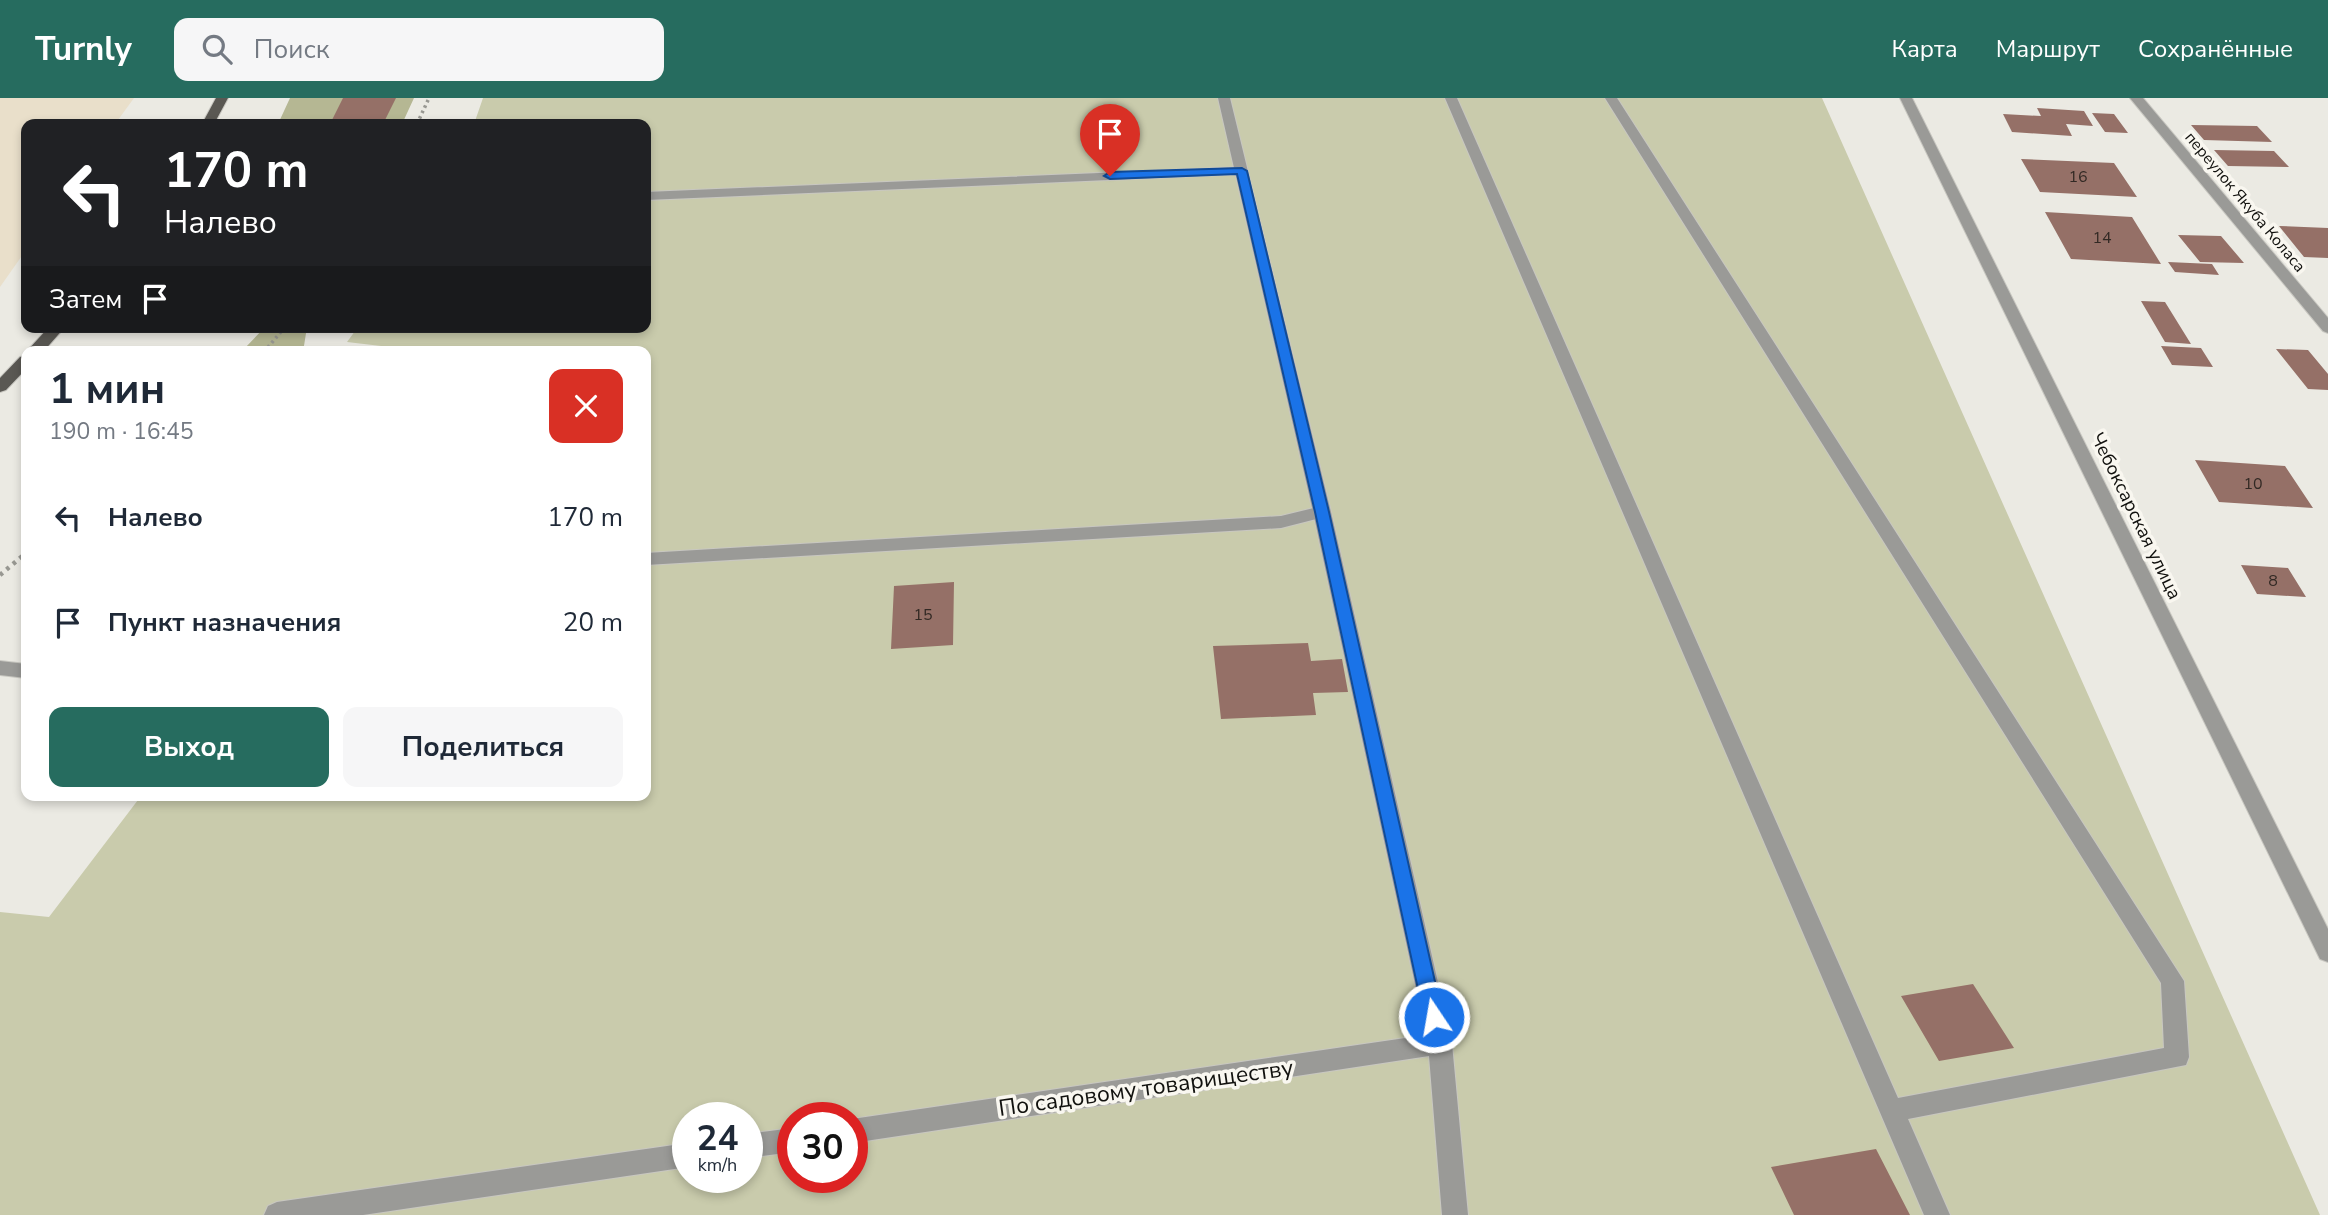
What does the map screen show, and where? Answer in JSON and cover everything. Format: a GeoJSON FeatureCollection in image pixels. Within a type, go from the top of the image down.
{"type":"FeatureCollection","features":[{"type":"Feature","properties":{"kind":"main road"},"geometry":{"type":"LineString","coordinates":[[211,119],[222,98]]}},
{"type":"Feature","properties":{"kind":"main road"},"geometry":{"type":"LineString","coordinates":[[40,346],[52,333]]}},
{"type":"Feature","properties":{"kind":"main road"},"geometry":{"type":"LineString","coordinates":[[2,383],[21,365]]}},
{"type":"Feature","properties":{"kind":"street"},"geometry":{"type":"LineString","coordinates":[[1224,98],[1322,512],[1440,1044],[1455,1215]]}},
{"type":"Feature","properties":{"kind":"street"},"geometry":{"type":"LineString","coordinates":[[1451,98],[1937,1215]]}},
{"type":"Feature","properties":{"kind":"street"},"geometry":{"type":"LineString","coordinates":[[1611,98],[2172,981],[2177,1057],[1893,1110]]}},
{"type":"Feature","properties":{"kind":"street","name":"Чебоксарская улица"},"geometry":{"type":"LineString","coordinates":[[1906,98],[2328,952]]}},
{"type":"Feature","properties":{"kind":"street","name":"переулок Якуба Коласа"},"geometry":{"type":"LineString","coordinates":[[2136,98],[2328,328]]}},
{"type":"Feature","properties":{"kind":"street"},"geometry":{"type":"LineString","coordinates":[[651,196],[1242,171]]}},
{"type":"Feature","properties":{"kind":"street"},"geometry":{"type":"LineString","coordinates":[[651,559],[1281,522],[1322,512]]}},
{"type":"Feature","properties":{"kind":"street"},"geometry":{"type":"LineString","coordinates":[[0,668],[21,670]]}},
{"type":"Feature","properties":{"kind":"street","name":"По садовому товариществу"},"geometry":{"type":"LineString","coordinates":[[868,1129],[1440,1044]]}},
{"type":"Feature","properties":{"kind":"street"},"geometry":{"type":"LineString","coordinates":[[277,1215],[672,1157]]}},
{"type":"Feature","properties":{"kind":"path"},"geometry":{"type":"LineString","coordinates":[[419,119],[429,98]]}},
{"type":"Feature","properties":{"kind":"path"},"geometry":{"type":"LineString","coordinates":[[0,575],[21,557]]}},
{"type":"Feature","properties":{"kind":"shaded area"},"geometry":{"type":"Polygon","coordinates":[[[0,98],[134,98],[119,119],[21,119],[21,257],[0,287],[0,98]]]}},
{"type":"Feature","properties":{"kind":"green space"},"geometry":{"type":"Polygon","coordinates":[[[290,98],[414,98],[404,119],[280,119],[290,98]]]}},
{"type":"Feature","properties":{"kind":"green space"},"geometry":{"type":"Polygon","coordinates":[[[483,98],[1822,98],[2320,1215],[0,1215],[0,912],[49,917],[137,801],[651,801],[651,346],[381,346],[347,342],[354,333],[651,333],[651,119],[476,119],[483,98]]]}},
{"type":"Feature","properties":{"kind":"green space"},"geometry":{"type":"Polygon","coordinates":[[[259,333],[306,333],[304,346],[247,346],[259,333]]]}},
{"type":"Feature","properties":{"kind":"building"},"geometry":{"type":"Polygon","coordinates":[[[343,98],[396,98],[386,119],[332,119],[343,98]]]}},
{"type":"Feature","properties":{"kind":"building"},"geometry":{"type":"Polygon","coordinates":[[[2037,108],[2084,111],[2093,126],[2066,124],[2072,136],[2012,132],[2003,114],[2041,116],[2037,108]]]}},
{"type":"Feature","properties":{"kind":"building"},"geometry":{"type":"Polygon","coordinates":[[[2092,113],[2114,114],[2128,133],[2105,132],[2092,113]]]}},
{"type":"Feature","properties":{"kind":"building"},"geometry":{"type":"Polygon","coordinates":[[[2191,125],[2257,126],[2272,142],[2204,140],[2191,125]]]}},
{"type":"Feature","properties":{"kind":"building"},"geometry":{"type":"Polygon","coordinates":[[[2214,150],[2274,151],[2289,167],[2228,166],[2214,150]]]}},
{"type":"Feature","properties":{"kind":"building"},"geometry":{"type":"Polygon","coordinates":[[[2021,159],[2114,163],[2137,197],[2040,192],[2021,159]]]}},
{"type":"Feature","properties":{"kind":"building"},"geometry":{"type":"Polygon","coordinates":[[[2045,212],[2132,217],[2161,264],[2071,259],[2045,212]]]}},
{"type":"Feature","properties":{"kind":"building"},"geometry":{"type":"Polygon","coordinates":[[[2279,226],[2328,228],[2328,258],[2304,257],[2279,226]]]}},
{"type":"Feature","properties":{"kind":"building"},"geometry":{"type":"Polygon","coordinates":[[[2178,235],[2221,236],[2244,263],[2200,262],[2178,235]]]}},
{"type":"Feature","properties":{"kind":"building"},"geometry":{"type":"Polygon","coordinates":[[[2168,262],[2212,264],[2219,275],[2175,272],[2168,262]]]}},
{"type":"Feature","properties":{"kind":"building"},"geometry":{"type":"Polygon","coordinates":[[[2141,301],[2165,302],[2191,344],[2165,342],[2141,301]]]}},
{"type":"Feature","properties":{"kind":"building"},"geometry":{"type":"Polygon","coordinates":[[[2161,346],[2201,348],[2213,367],[2172,365],[2161,346]]]}},
{"type":"Feature","properties":{"kind":"building"},"geometry":{"type":"Polygon","coordinates":[[[2276,349],[2308,350],[2328,374],[2328,390],[2308,389],[2276,349]]]}},
{"type":"Feature","properties":{"kind":"building"},"geometry":{"type":"Polygon","coordinates":[[[2195,460],[2285,466],[2313,508],[2219,502],[2195,460]]]}},
{"type":"Feature","properties":{"kind":"building"},"geometry":{"type":"Polygon","coordinates":[[[2241,565],[2288,568],[2306,597],[2257,594],[2241,565]]]}},
{"type":"Feature","properties":{"kind":"building"},"geometry":{"type":"Polygon","coordinates":[[[954,582],[953,645],[891,649],[894,586],[954,582]]]}},
{"type":"Feature","properties":{"kind":"building"},"geometry":{"type":"Polygon","coordinates":[[[1308,643],[1311,661],[1342,659],[1348,692],[1313,693],[1316,715],[1221,719],[1213,646],[1308,643]]]}},
{"type":"Feature","properties":{"kind":"building"},"geometry":{"type":"Polygon","coordinates":[[[1973,984],[2014,1048],[1939,1061],[1901,996],[1973,984]]]}},
{"type":"Feature","properties":{"kind":"building"},"geometry":{"type":"Polygon","coordinates":[[[1876,1149],[1910,1215],[1794,1215],[1771,1167],[1876,1149]]]}},
{"type":"Feature","properties":{"kind":"route"},"geometry":{"type":"LineString","coordinates":[[1110,176],[1242,171],[1322,512],[1434,1017]]}}]}
